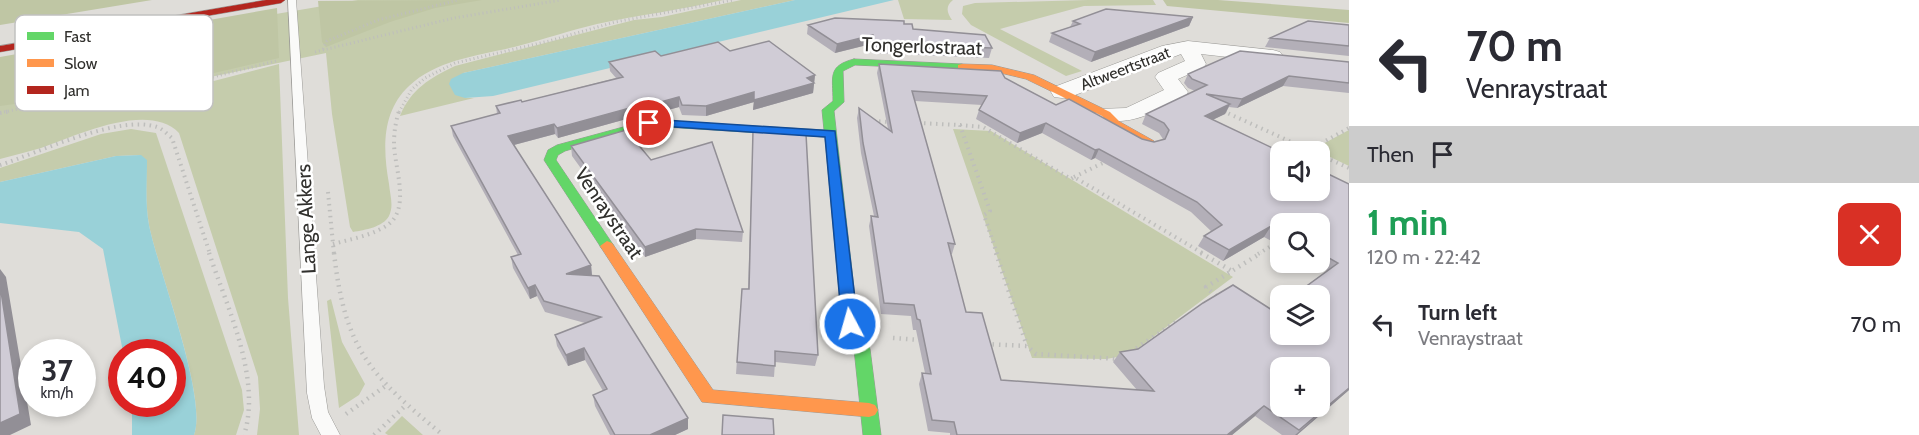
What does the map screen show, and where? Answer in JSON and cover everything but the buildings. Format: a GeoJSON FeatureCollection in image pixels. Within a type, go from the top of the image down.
{"type":"FeatureCollection","features":[{"type":"Feature","properties":{"kind":"main road"},"geometry":{"type":"LineString","coordinates":[[195,15],[281,0]]}},
{"type":"Feature","properties":{"kind":"main road"},"geometry":{"type":"LineString","coordinates":[[0,49],[15,46]]}},
{"type":"Feature","properties":{"kind":"main road","name":"Tongerlostraat"},"geometry":{"type":"LineString","coordinates":[[828,118],[828,110],[839,102],[838,71],[842,66],[854,62],[992,68],[1030,77],[1106,114],[1116,124],[1148,141]]}},
{"type":"Feature","properties":{"kind":"main road"},"geometry":{"type":"LineString","coordinates":[[828,118],[850,324],[862,349],[872,435]]}},
{"type":"Feature","properties":{"kind":"main road","name":"Venraystraat"},"geometry":{"type":"LineString","coordinates":[[831,134],[649,123],[561,148],[552,153],[550,160],[708,397],[869,410]]}},
{"type":"Feature","properties":{"kind":"street","name":"Altweertstraat"},"geometry":{"type":"LineString","coordinates":[[1062,92],[1169,50],[1188,47],[1292,58]]}},
{"type":"Feature","properties":{"kind":"street","name":"Altweertstraat"},"geometry":{"type":"LineString","coordinates":[[1106,114],[1129,115],[1177,92],[1165,77],[1196,64],[1188,47]]}},
{"type":"Feature","properties":{"kind":"lane","name":"Lange Akkers"},"geometry":{"type":"LineString","coordinates":[[292,0],[295,36],[305,54],[316,397],[322,422],[330,435]]}},
{"type":"Feature","properties":{"kind":"path"},"geometry":{"type":"LineString","coordinates":[[323,49],[327,41],[357,28],[430,5],[458,0]]}},
{"type":"Feature","properties":{"kind":"path"},"geometry":{"type":"LineString","coordinates":[[213,77],[454,18],[561,0]]}},
{"type":"Feature","properties":{"kind":"path"},"geometry":{"type":"LineString","coordinates":[[333,244],[384,228],[395,220],[401,205],[393,144],[394,122],[403,100],[413,88],[427,78],[452,64],[596,27],[733,0]]}},
{"type":"Feature","properties":{"kind":"path"},"geometry":{"type":"LineString","coordinates":[[305,54],[312,43]]}},
{"type":"Feature","properties":{"kind":"path"},"geometry":{"type":"LineString","coordinates":[[305,54],[315,63]]}},
{"type":"Feature","properties":{"kind":"path"},"geometry":{"type":"LineString","coordinates":[[1215,106],[1290,141]]}},
{"type":"Feature","properties":{"kind":"path"},"geometry":{"type":"LineString","coordinates":[[0,113],[15,110]]}},
{"type":"Feature","properties":{"kind":"path"},"geometry":{"type":"LineString","coordinates":[[828,118],[900,122]]}},
{"type":"Feature","properties":{"kind":"path"},"geometry":{"type":"LineString","coordinates":[[912,123],[983,127],[1071,179],[1148,141]]}},
{"type":"Feature","properties":{"kind":"path"},"geometry":{"type":"LineString","coordinates":[[0,165],[113,127],[141,125],[158,127],[172,138],[248,373],[250,416],[244,435]]}},
{"type":"Feature","properties":{"kind":"path"},"geometry":{"type":"LineString","coordinates":[[960,125],[990,211],[984,214],[1027,346],[1036,354],[1120,359],[1178,321]]}},
{"type":"Feature","properties":{"kind":"path"},"geometry":{"type":"LineString","coordinates":[[1328,141],[1349,128]]}},
{"type":"Feature","properties":{"kind":"path"},"geometry":{"type":"LineString","coordinates":[[1330,159],[1349,168]]}},
{"type":"Feature","properties":{"kind":"path"},"geometry":{"type":"LineString","coordinates":[[1074,177],[1232,271]]}},
{"type":"Feature","properties":{"kind":"path"},"geometry":{"type":"LineString","coordinates":[[327,188],[342,304],[359,350],[387,385],[443,435]]}},
{"type":"Feature","properties":{"kind":"path"},"geometry":{"type":"LineString","coordinates":[[1208,301],[1217,295],[1206,287],[1270,247]]}},
{"type":"Feature","properties":{"kind":"path"},"geometry":{"type":"LineString","coordinates":[[856,336],[924,340]]}},
{"type":"Feature","properties":{"kind":"path"},"geometry":{"type":"LineString","coordinates":[[981,344],[1027,346]]}},
{"type":"Feature","properties":{"kind":"path"},"geometry":{"type":"LineString","coordinates":[[330,435],[346,415],[387,385]]}},
{"type":"Feature","properties":{"kind":"path"},"geometry":{"type":"LineString","coordinates":[[376,434],[407,404]]}},
{"type":"Feature","properties":{"kind":"green space"},"geometry":{"type":"Polygon","coordinates":[[[0,0],[152,0],[61,15],[15,15],[15,23],[0,25],[0,0]]]}},
{"type":"Feature","properties":{"kind":"green space"},"geometry":{"type":"Polygon","coordinates":[[[358,0],[723,0],[587,26],[518,46],[460,59],[420,77],[400,96],[393,108],[386,132],[385,145],[391,204],[389,216],[378,225],[353,232],[350,227],[332,114],[326,53],[213,76],[213,25],[358,0]]]}},
{"type":"Feature","properties":{"kind":"green space"},"geometry":{"type":"Polygon","coordinates":[[[482,0],[435,8],[390,22],[326,47],[322,42],[318,1],[482,0]]]}},
{"type":"Feature","properties":{"kind":"green space"},"geometry":{"type":"Polygon","coordinates":[[[741,0],[795,0],[463,73],[465,98],[474,98],[400,116],[410,98],[422,85],[455,66],[634,20],[662,17],[741,0]]]}},
{"type":"Feature","properties":{"kind":"green space"},"geometry":{"type":"Polygon","coordinates":[[[898,0],[953,0],[948,10],[952,20],[904,19],[898,0]]]}},
{"type":"Feature","properties":{"kind":"green space"},"geometry":{"type":"Polygon","coordinates":[[[1153,0],[1156,5],[1084,6],[1000,29],[1082,71],[1066,76],[971,25],[962,14],[963,6],[975,3],[1153,0]]]}},
{"type":"Feature","properties":{"kind":"green space"},"geometry":{"type":"Polygon","coordinates":[[[1163,0],[1218,0],[1349,10],[1349,23],[1167,6],[1163,0]]]}},
{"type":"Feature","properties":{"kind":"green space"},"geometry":{"type":"Polygon","coordinates":[[[277,8],[279,58],[213,73],[213,19],[277,8]]]}},
{"type":"Feature","properties":{"kind":"green space"},"geometry":{"type":"Polygon","coordinates":[[[15,54],[15,104],[0,106],[0,57],[15,54]]]}},
{"type":"Feature","properties":{"kind":"green space"},"geometry":{"type":"Polygon","coordinates":[[[15,58],[15,111],[213,111],[213,81],[279,64],[288,298],[299,435],[257,435],[260,409],[258,377],[179,133],[166,124],[149,120],[131,121],[112,124],[0,159],[0,61],[15,58]]]}},
{"type":"Feature","properties":{"kind":"green space"},"geometry":{"type":"Polygon","coordinates":[[[131,129],[156,133],[242,390],[244,410],[236,435],[194,435],[196,417],[194,392],[186,356],[186,339],[182,339],[149,225],[146,160],[140,155],[116,156],[0,182],[0,168],[101,134],[131,129]]]}},
{"type":"Feature","properties":{"kind":"green space"},"geometry":{"type":"Polygon","coordinates":[[[953,129],[991,131],[1233,277],[1129,355],[1106,359],[1032,358],[953,129]]]}},
{"type":"Feature","properties":{"kind":"green space"},"geometry":{"type":"Polygon","coordinates":[[[1349,130],[1349,166],[1330,157],[1328,141],[1349,130]]]}},
{"type":"Feature","properties":{"kind":"green space"},"geometry":{"type":"Polygon","coordinates":[[[331,299],[342,342],[365,384],[359,395],[339,408],[327,301],[331,299]]]}},
{"type":"Feature","properties":{"kind":"green space"},"geometry":{"type":"Polygon","coordinates":[[[402,416],[423,435],[388,435],[385,433],[402,416]]]}},
{"type":"Feature","properties":{"kind":"water"},"geometry":{"type":"Polygon","coordinates":[[[795,0],[894,0],[493,96],[465,98],[455,95],[449,84],[451,79],[463,73],[795,0]]]}},
{"type":"Feature","properties":{"kind":"water"},"geometry":{"type":"Polygon","coordinates":[[[141,155],[147,160],[149,225],[182,339],[120,339],[103,249],[79,232],[0,223],[0,182],[116,156],[141,155]]]}},
{"type":"Feature","properties":{"kind":"water"},"geometry":{"type":"Polygon","coordinates":[[[186,356],[194,393],[196,417],[194,435],[132,435],[132,417],[186,417],[186,356]]]}},
{"type":"Feature","properties":{"kind":"traffic: fast"},"geometry":{"type":"LineString","coordinates":[[872,435],[862,349],[850,324],[828,110],[839,102],[838,71],[842,66],[854,62],[962,67]]}},
{"type":"Feature","properties":{"kind":"traffic: fast"},"geometry":{"type":"LineString","coordinates":[[607,246],[550,160],[552,153],[561,148],[649,123],[831,134]]}},
{"type":"Feature","properties":{"kind":"traffic: slow"},"geometry":{"type":"LineString","coordinates":[[962,67],[992,68],[1030,77],[1106,114],[1116,124],[1148,141]]}},
{"type":"Feature","properties":{"kind":"traffic: slow"},"geometry":{"type":"LineString","coordinates":[[607,246],[708,397],[869,410]]}},
{"type":"Feature","properties":{"kind":"traffic: jam"},"geometry":{"type":"LineString","coordinates":[[195,15],[281,0]]}},
{"type":"Feature","properties":{"kind":"traffic: jam"},"geometry":{"type":"LineString","coordinates":[[0,49],[15,46]]}},
{"type":"Feature","properties":{"kind":"route"},"geometry":{"type":"LineString","coordinates":[[649,123],[831,134],[850,324]]}}]}
